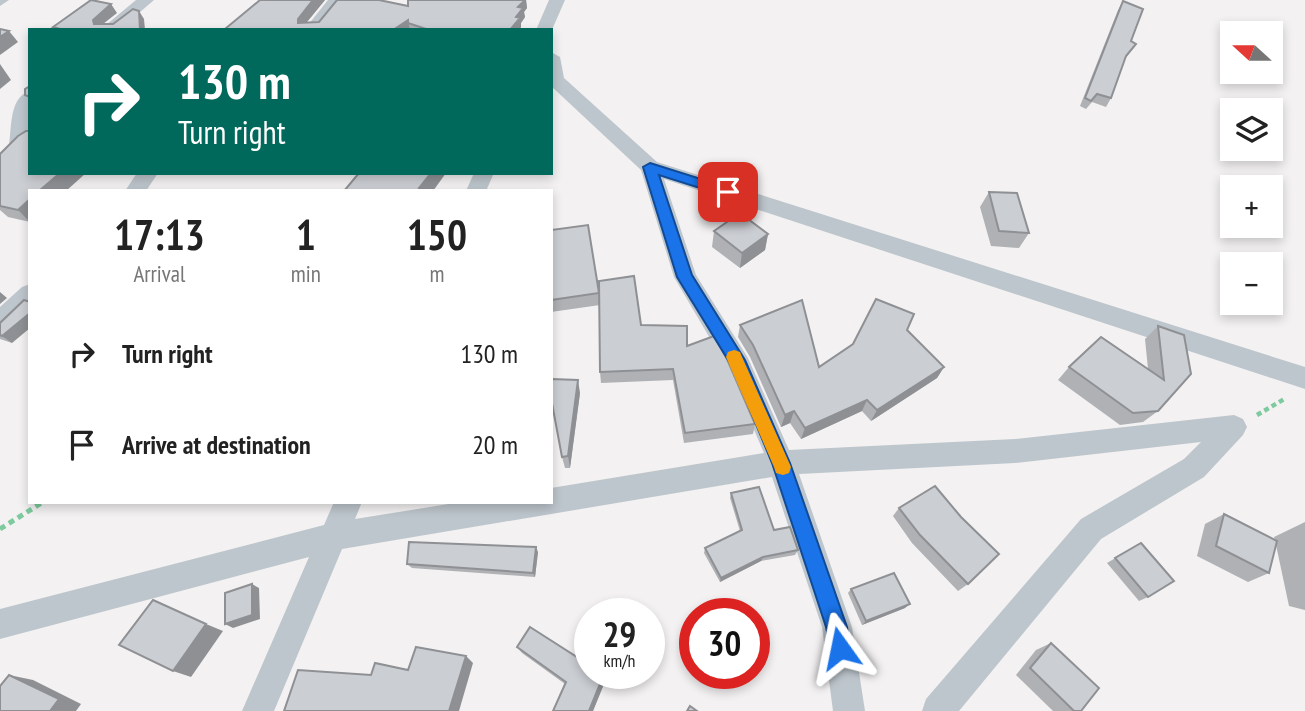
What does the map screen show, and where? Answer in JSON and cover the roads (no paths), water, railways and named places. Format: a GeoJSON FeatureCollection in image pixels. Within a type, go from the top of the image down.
{"type":"FeatureCollection","features":[{"type":"Feature","properties":{"kind":"street"},"geometry":{"type":"LineString","coordinates":[[111,28],[146,0]]}},
{"type":"Feature","properties":{"kind":"street"},"geometry":{"type":"LineString","coordinates":[[314,28],[337,0]]}},
{"type":"Feature","properties":{"kind":"street"},"geometry":{"type":"LineString","coordinates":[[545,28],[555,5]]}},
{"type":"Feature","properties":{"kind":"street"},"geometry":{"type":"LineString","coordinates":[[551,28],[555,5]]}},
{"type":"Feature","properties":{"kind":"street"},"geometry":{"type":"LineString","coordinates":[[553,68],[555,80],[650,167],[1299,386]]}},
{"type":"Feature","properties":{"kind":"street"},"geometry":{"type":"LineString","coordinates":[[0,154],[24,142],[25,102],[28,99]]}},
{"type":"Feature","properties":{"kind":"street"},"geometry":{"type":"LineString","coordinates":[[650,167],[685,277],[739,365],[781,463],[836,627],[849,711]]}},
{"type":"Feature","properties":{"kind":"street"},"geometry":{"type":"LineString","coordinates":[[0,321],[28,295]]}},
{"type":"Feature","properties":{"kind":"street"},"geometry":{"type":"LineString","coordinates":[[553,501],[781,463],[1015,451],[1234,427],[1194,468],[1091,529],[938,711]]}},
{"type":"Feature","properties":{"kind":"street"},"geometry":{"type":"LineString","coordinates":[[258,711],[347,504]]}},
{"type":"Feature","properties":{"kind":"street"},"geometry":{"type":"LineString","coordinates":[[0,624],[333,537],[532,504]]}}]}
